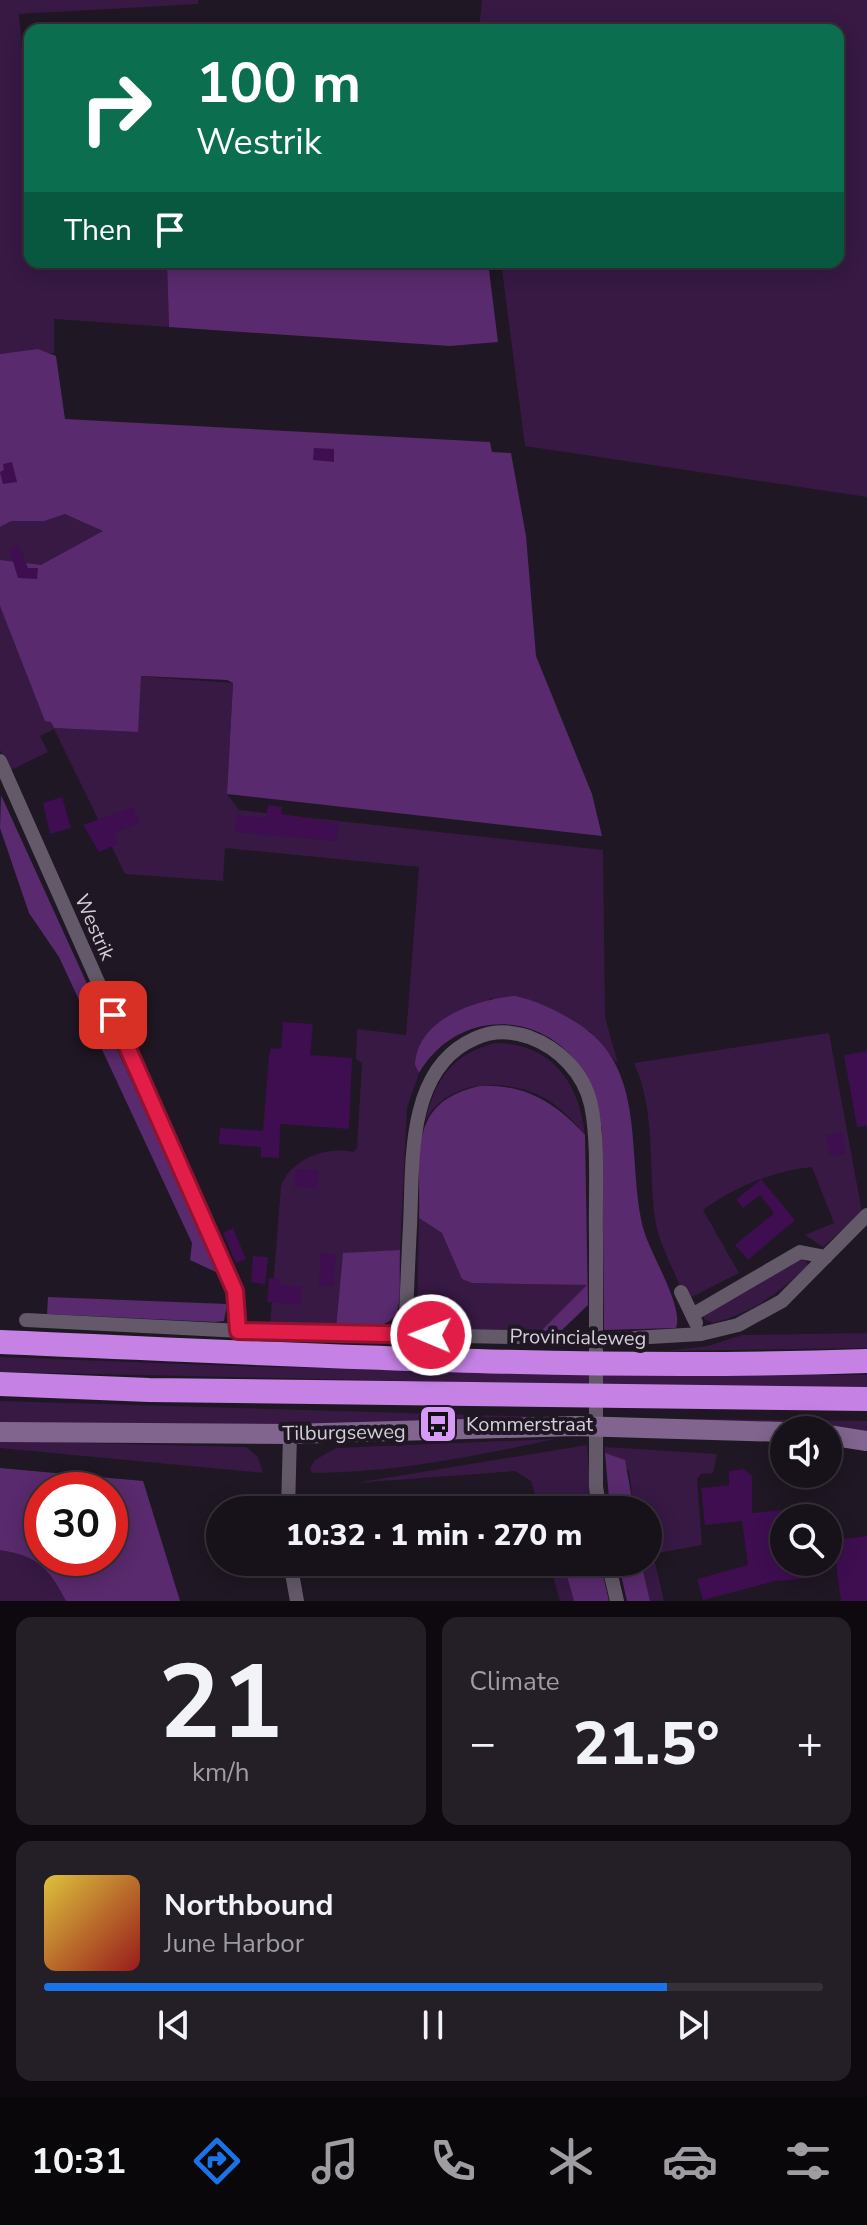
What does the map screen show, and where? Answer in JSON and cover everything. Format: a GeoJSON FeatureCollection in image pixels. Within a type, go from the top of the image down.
{"type":"FeatureCollection","features":[{"type":"Feature","properties":{"kind":"highway","name":"Provincialeweg"},"geometry":{"type":"LineString","coordinates":[[0,1342],[385,1358],[762,1364],[867,1361]]}},
{"type":"Feature","properties":{"kind":"highway"},"geometry":{"type":"LineString","coordinates":[[0,1384],[211,1391],[867,1399]]}},
{"type":"Feature","properties":{"kind":"street","name":"Westrik"},"geometry":{"type":"LineString","coordinates":[[0,761],[235,1291],[238,1331]]}},
{"type":"Feature","properties":{"kind":"street"},"geometry":{"type":"LineString","coordinates":[[405,1335],[414,1139],[424,1096],[440,1066],[458,1047],[483,1033],[513,1032],[543,1042],[558,1052],[580,1076],[591,1105],[599,1496]]}},
{"type":"Feature","properties":{"kind":"street"},"geometry":{"type":"LineString","coordinates":[[26,1320],[238,1331],[405,1335],[642,1339],[701,1334],[756,1317],[803,1284],[867,1215]]}},
{"type":"Feature","properties":{"kind":"street"},"geometry":{"type":"LineString","coordinates":[[692,1315],[800,1252],[826,1257]]}},
{"type":"Feature","properties":{"kind":"street"},"geometry":{"type":"LineString","coordinates":[[681,1292],[701,1334]]}},
{"type":"Feature","properties":{"kind":"street","name":"Tilburgseweg"},"geometry":{"type":"LineString","coordinates":[[0,1432],[290,1434],[576,1426],[770,1432]]}},
{"type":"Feature","properties":{"kind":"street"},"geometry":{"type":"LineString","coordinates":[[288,1496],[290,1434]]}},
{"type":"Feature","properties":{"kind":"street"},"geometry":{"type":"LineString","coordinates":[[842,1437],[867,1441]]}},
{"type":"Feature","properties":{"kind":"street"},"geometry":{"type":"LineString","coordinates":[[293,1576],[297,1601]]}},
{"type":"Feature","properties":{"kind":"street"},"geometry":{"type":"LineString","coordinates":[[611,1576],[617,1601]]}},
{"type":"Feature","properties":{"kind":"shaded area"},"geometry":{"type":"Polygon","coordinates":[[[0,0],[198,0],[198,4],[19,14],[24,70],[24,268],[167,268],[169,327],[54,319],[54,353],[0,354],[0,0]]]}},
{"type":"Feature","properties":{"kind":"shaded area"},"geometry":{"type":"Polygon","coordinates":[[[482,0],[867,0],[867,497],[525,446],[502,268],[844,268],[844,24],[480,24],[482,0]]]}},
{"type":"Feature","properties":{"kind":"shaded area"},"geometry":{"type":"Polygon","coordinates":[[[167,268],[489,268],[498,342],[450,346],[169,327],[167,268]]]}},
{"type":"Feature","properties":{"kind":"shaded area"},"geometry":{"type":"Polygon","coordinates":[[[38,349],[56,356],[65,419],[490,442],[492,452],[511,453],[526,536],[536,656],[592,794],[602,836],[227,794],[233,683],[227,680],[141,676],[138,732],[54,728],[51,722],[45,721],[0,606],[0,560],[41,565],[103,531],[65,514],[44,521],[11,521],[0,527],[0,354],[38,349]]]}},
{"type":"Feature","properties":{"kind":"shaded area"},"geometry":{"type":"Polygon","coordinates":[[[14,510],[35,519],[71,514],[104,524],[97,550],[0,577],[0,516],[14,510]]]}},
{"type":"Feature","properties":{"kind":"shaded area"},"geometry":{"type":"Polygon","coordinates":[[[0,606],[55,728],[138,732],[136,676],[233,683],[227,794],[239,810],[603,850],[605,1017],[618,1064],[590,1031],[491,998],[415,1065],[419,1073],[407,1108],[400,1250],[343,1254],[336,1328],[270,1326],[281,1186],[293,1168],[311,1157],[332,1151],[353,1152],[357,1148],[362,1063],[356,1059],[357,1029],[406,1035],[419,867],[225,848],[223,881],[125,874],[54,729],[40,736],[48,752],[9,771],[0,750],[0,606]]]}},
{"type":"Feature","properties":{"kind":"shaded area"},"geometry":{"type":"Polygon","coordinates":[[[1,795],[218,1273],[190,1260],[192,1243],[59,957],[29,913],[0,828],[1,795]]]}},
{"type":"Feature","properties":{"kind":"shaded area"},"geometry":{"type":"Polygon","coordinates":[[[515,996],[548,1007],[577,1023],[600,1042],[616,1064],[631,1117],[644,1231],[671,1294],[676,1328],[604,1330],[602,1129],[589,1084],[575,1060],[557,1043],[537,1031],[515,1025],[493,1024],[472,1029],[452,1039],[434,1053],[419,1073],[415,1065],[418,1049],[438,1023],[484,1001],[515,996]]]}},
{"type":"Feature","properties":{"kind":"shaded area"},"geometry":{"type":"Polygon","coordinates":[[[829,1033],[862,1212],[823,1247],[805,1235],[834,1223],[812,1167],[768,1176],[741,1187],[703,1210],[739,1273],[686,1300],[656,1223],[648,1117],[634,1063],[829,1033]]]}},
{"type":"Feature","properties":{"kind":"shaded area"},"geometry":{"type":"Polygon","coordinates":[[[496,1043],[533,1050],[559,1070],[576,1098],[585,1135],[548,1100],[498,1085],[463,1090],[448,1097],[435,1107],[425,1122],[434,1093],[448,1070],[468,1054],[496,1043]]]}},
{"type":"Feature","properties":{"kind":"shaded area"},"geometry":{"type":"Polygon","coordinates":[[[480,1086],[511,1088],[538,1097],[562,1113],[585,1135],[588,1305],[561,1331],[541,1331],[587,1285],[472,1283],[462,1279],[442,1233],[419,1218],[420,1153],[422,1135],[429,1118],[440,1105],[456,1094],[480,1086]]]}},
{"type":"Feature","properties":{"kind":"shaded area"},"geometry":{"type":"Polygon","coordinates":[[[419,1218],[442,1233],[472,1283],[588,1285],[541,1331],[437,1331],[423,1325],[417,1303],[419,1218]]]}},
{"type":"Feature","properties":{"kind":"shaded area"},"geometry":{"type":"Polygon","coordinates":[[[400,1250],[399,1304],[389,1322],[360,1328],[336,1328],[343,1253],[400,1250]]]}},
{"type":"Feature","properties":{"kind":"shaded area"},"geometry":{"type":"Polygon","coordinates":[[[800,1254],[808,1264],[775,1294],[727,1319],[713,1323],[704,1319],[704,1315],[800,1254]]]}},
{"type":"Feature","properties":{"kind":"shaded area"},"geometry":{"type":"Polygon","coordinates":[[[48,1297],[227,1304],[224,1321],[215,1322],[47,1314],[48,1297]]]}},
{"type":"Feature","properties":{"kind":"shaded area"},"geometry":{"type":"Polygon","coordinates":[[[867,1333],[867,1348],[666,1351],[708,1346],[742,1335],[867,1333]]]}},
{"type":"Feature","properties":{"kind":"shaded area"},"geometry":{"type":"Polygon","coordinates":[[[0,1357],[264,1367],[588,1371],[604,1375],[867,1375],[867,1391],[0,1372],[0,1357]]]}},
{"type":"Feature","properties":{"kind":"shaded area"},"geometry":{"type":"Polygon","coordinates":[[[0,1401],[545,1417],[211,1428],[0,1426],[0,1401]]]}},
{"type":"Feature","properties":{"kind":"shaded area"},"geometry":{"type":"Polygon","coordinates":[[[693,1419],[770,1420],[770,1425],[693,1419]]]}},
{"type":"Feature","properties":{"kind":"shaded area"},"geometry":{"type":"Polygon","coordinates":[[[842,1421],[867,1421],[867,1433],[842,1431],[842,1421]]]}},
{"type":"Feature","properties":{"kind":"shaded area"},"geometry":{"type":"Polygon","coordinates":[[[555,1439],[403,1467],[312,1473],[310,1468],[315,1460],[336,1448],[555,1439]]]}},
{"type":"Feature","properties":{"kind":"shaded area"},"geometry":{"type":"Polygon","coordinates":[[[0,1441],[246,1447],[258,1457],[263,1473],[0,1448],[0,1441]]]}},
{"type":"Feature","properties":{"kind":"shaded area"},"geometry":{"type":"Polygon","coordinates":[[[587,1445],[591,1496],[535,1496],[531,1481],[515,1471],[355,1483],[587,1445]]]}},
{"type":"Feature","properties":{"kind":"shaded area"},"geometry":{"type":"Polygon","coordinates":[[[605,1447],[717,1454],[713,1473],[701,1474],[697,1479],[702,1545],[662,1552],[662,1496],[632,1496],[629,1471],[605,1453],[605,1447]]]}},
{"type":"Feature","properties":{"kind":"shaded area"},"geometry":{"type":"Polygon","coordinates":[[[605,1453],[625,1460],[631,1496],[609,1496],[605,1453]]]}},
{"type":"Feature","properties":{"kind":"shaded area"},"geometry":{"type":"Polygon","coordinates":[[[0,1468],[44,1472],[24,1472],[24,1556],[0,1550],[0,1468]]]}},
{"type":"Feature","properties":{"kind":"shaded area"},"geometry":{"type":"Polygon","coordinates":[[[0,1472],[24,1474],[24,1576],[128,1576],[128,1480],[143,1481],[180,1601],[0,1601],[0,1472]]]}},
{"type":"Feature","properties":{"kind":"shaded area"},"geometry":{"type":"Polygon","coordinates":[[[128,1480],[143,1481],[180,1601],[66,1601],[51,1576],[128,1576],[128,1480]]]}},
{"type":"Feature","properties":{"kind":"shaded area"},"geometry":{"type":"Polygon","coordinates":[[[553,1576],[567,1576],[574,1601],[560,1601],[553,1576]]]}},
{"type":"Feature","properties":{"kind":"shaded area"},"geometry":{"type":"Polygon","coordinates":[[[567,1576],[603,1576],[609,1601],[574,1601],[567,1576]]]}},
{"type":"Feature","properties":{"kind":"shaded area"},"geometry":{"type":"Polygon","coordinates":[[[621,1576],[644,1576],[650,1601],[627,1601],[621,1576]]]}},
{"type":"Feature","properties":{"kind":"shaded area"},"geometry":{"type":"Polygon","coordinates":[[[644,1576],[658,1576],[664,1601],[650,1601],[644,1576]]]}},
{"type":"Feature","properties":{"kind":"building"},"geometry":{"type":"Polygon","coordinates":[[[314,448],[334,449],[334,462],[313,460],[314,448]]]}},
{"type":"Feature","properties":{"kind":"building"},"geometry":{"type":"Polygon","coordinates":[[[12,462],[17,482],[3,484],[0,472],[4,470],[3,464],[12,462]]]}},
{"type":"Feature","properties":{"kind":"building"},"geometry":{"type":"Polygon","coordinates":[[[19,545],[28,568],[38,568],[37,579],[18,578],[9,549],[19,545]]]}},
{"type":"Feature","properties":{"kind":"building"},"geometry":{"type":"Polygon","coordinates":[[[62,797],[71,828],[50,834],[43,803],[62,797]]]}},
{"type":"Feature","properties":{"kind":"building"},"geometry":{"type":"Polygon","coordinates":[[[268,805],[282,807],[281,814],[339,823],[337,841],[235,832],[237,815],[266,818],[268,805]]]}},
{"type":"Feature","properties":{"kind":"building"},"geometry":{"type":"Polygon","coordinates":[[[133,807],[139,823],[114,833],[118,844],[99,852],[83,825],[133,807]]]}},
{"type":"Feature","properties":{"kind":"building"},"geometry":{"type":"Polygon","coordinates":[[[283,1022],[313,1024],[310,1055],[352,1058],[349,1129],[280,1124],[279,1158],[261,1157],[261,1147],[219,1144],[220,1128],[263,1131],[269,1055],[271,1048],[281,1049],[283,1022]]]}},
{"type":"Feature","properties":{"kind":"building"},"geometry":{"type":"Polygon","coordinates":[[[867,1051],[867,1126],[857,1127],[844,1055],[867,1051]]]}},
{"type":"Feature","properties":{"kind":"building"},"geometry":{"type":"Polygon","coordinates":[[[842,1133],[846,1154],[830,1156],[826,1135],[842,1133]]]}},
{"type":"Feature","properties":{"kind":"building"},"geometry":{"type":"Polygon","coordinates":[[[296,1169],[319,1171],[317,1188],[294,1186],[296,1169]]]}},
{"type":"Feature","properties":{"kind":"building"},"geometry":{"type":"Polygon","coordinates":[[[761,1179],[795,1220],[748,1260],[735,1245],[774,1213],[760,1195],[743,1208],[736,1200],[761,1179]]]}},
{"type":"Feature","properties":{"kind":"building"},"geometry":{"type":"Polygon","coordinates":[[[233,1228],[246,1259],[236,1263],[223,1233],[233,1228]]]}},
{"type":"Feature","properties":{"kind":"building"},"geometry":{"type":"Polygon","coordinates":[[[321,1253],[336,1255],[333,1286],[319,1285],[321,1253]]]}},
{"type":"Feature","properties":{"kind":"building"},"geometry":{"type":"Polygon","coordinates":[[[253,1256],[268,1257],[265,1284],[251,1282],[253,1256]]]}},
{"type":"Feature","properties":{"kind":"building"},"geometry":{"type":"Polygon","coordinates":[[[269,1278],[280,1279],[280,1285],[302,1287],[301,1305],[267,1302],[269,1278]]]}},
{"type":"Feature","properties":{"kind":"building"},"geometry":{"type":"Polygon","coordinates":[[[744,1469],[752,1476],[752,1513],[770,1511],[770,1576],[809,1578],[775,1581],[703,1600],[697,1579],[748,1565],[742,1521],[705,1525],[701,1488],[729,1485],[729,1471],[744,1469]]]}},
{"type":"Feature","properties":{"kind":"building"},"geometry":{"type":"Polygon","coordinates":[[[867,1536],[867,1601],[841,1601],[838,1576],[842,1576],[842,1539],[867,1536]]]}},
{"type":"Feature","properties":{"kind":"place","name":"Kommerstraat"},"geometry":{"type":"Point","coordinates":[438,1424]}},
{"type":"Feature","properties":{"kind":"route"},"geometry":{"type":"LineString","coordinates":[[113,1015],[235,1291],[238,1331],[431,1335]]}}]}
